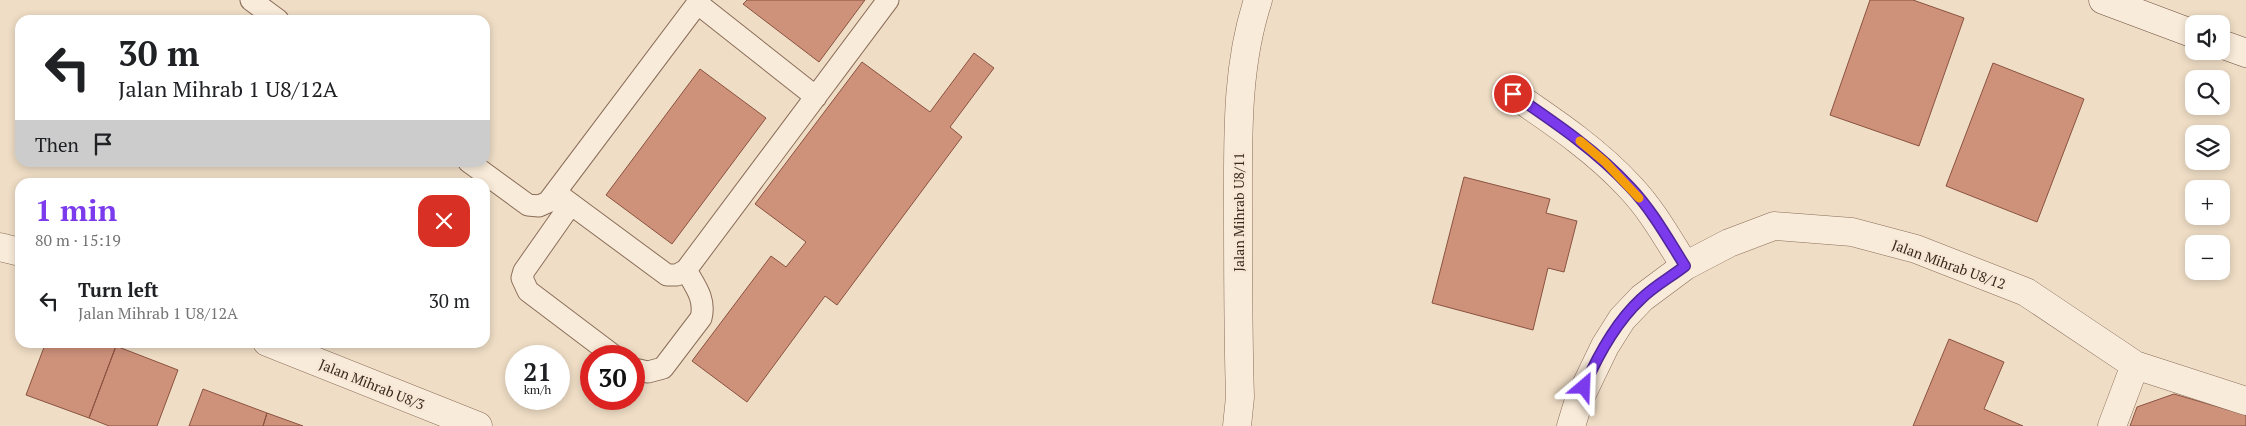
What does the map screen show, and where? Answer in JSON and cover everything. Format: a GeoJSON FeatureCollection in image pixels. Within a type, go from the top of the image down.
{"type":"FeatureCollection","features":[{"type":"Feature","properties":{"kind":"street","name":"Jalan Mihrab U8/11"},"geometry":{"type":"LineString","coordinates":[[1237,426],[1240,398],[1238,133],[1240,84],[1246,41],[1258,0]]}},
{"type":"Feature","properties":{"kind":"street"},"geometry":{"type":"LineString","coordinates":[[2103,0],[2185,31]]}},
{"type":"Feature","properties":{"kind":"street"},"geometry":{"type":"LineString","coordinates":[[2230,48],[2246,54]]}},
{"type":"Feature","properties":{"kind":"street"},"geometry":{"type":"LineString","coordinates":[[1513,94],[1578,140],[1612,168],[1654,216],[1685,266]]}},
{"type":"Feature","properties":{"kind":"street","name":"Jalan Mihrab U8/12"},"geometry":{"type":"LineString","coordinates":[[1572,426],[1579,400],[1590,374],[1622,319],[1642,298],[1685,266],[1729,243],[1774,226],[1852,232],[1916,249],[2026,292],[2135,365],[2246,401]]}},
{"type":"Feature","properties":{"kind":"street"},"geometry":{"type":"LineString","coordinates":[[0,247],[15,251]]}},
{"type":"Feature","properties":{"kind":"street","name":"Jalan Mihrab U8/3"},"geometry":{"type":"LineString","coordinates":[[282,348],[478,426]]}},
{"type":"Feature","properties":{"kind":"street"},"geometry":{"type":"LineString","coordinates":[[2112,426],[2135,365]]}},
{"type":"Feature","properties":{"kind":"lane"},"geometry":{"type":"LineString","coordinates":[[251,0],[271,15]]}},
{"type":"Feature","properties":{"kind":"lane"},"geometry":{"type":"LineString","coordinates":[[476,167],[528,204],[539,206],[564,199],[667,275],[677,275],[686,270],[888,0]]}},
{"type":"Feature","properties":{"kind":"lane"},"geometry":{"type":"LineString","coordinates":[[599,345],[528,291],[522,278],[524,271],[564,199],[699,2],[816,97]]}},
{"type":"Feature","properties":{"kind":"lane"},"geometry":{"type":"LineString","coordinates":[[645,371],[662,368],[701,318],[702,300],[686,270]]}},
{"type":"Feature","properties":{"kind":"building"},"geometry":{"type":"Polygon","coordinates":[[[747,0],[865,0],[819,62],[743,4],[747,0]]]}},
{"type":"Feature","properties":{"kind":"building"},"geometry":{"type":"Polygon","coordinates":[[[1870,0],[1913,0],[1964,18],[1919,146],[1830,115],[1870,0]]]}},
{"type":"Feature","properties":{"kind":"building"},"geometry":{"type":"Polygon","coordinates":[[[974,53],[994,68],[950,127],[962,137],[837,305],[825,296],[747,402],[692,361],[771,256],[786,267],[806,242],[755,204],[862,62],[930,112],[974,53]]]}},
{"type":"Feature","properties":{"kind":"building"},"geometry":{"type":"Polygon","coordinates":[[[1993,63],[2084,99],[2037,222],[1946,186],[1993,63]]]}},
{"type":"Feature","properties":{"kind":"building"},"geometry":{"type":"Polygon","coordinates":[[[700,69],[766,118],[672,244],[606,195],[700,69]]]}},
{"type":"Feature","properties":{"kind":"building"},"geometry":{"type":"Polygon","coordinates":[[[1464,177],[1550,199],[1546,213],[1577,221],[1564,272],[1548,268],[1533,330],[1432,303],[1464,177]]]}},
{"type":"Feature","properties":{"kind":"building"},"geometry":{"type":"Polygon","coordinates":[[[1949,339],[2004,362],[1984,409],[2023,426],[1913,426],[1949,339]]]}},
{"type":"Feature","properties":{"kind":"building"},"geometry":{"type":"Polygon","coordinates":[[[44,348],[115,348],[89,418],[26,395],[44,348]]]}},
{"type":"Feature","properties":{"kind":"building"},"geometry":{"type":"Polygon","coordinates":[[[115,348],[121,348],[178,370],[157,426],[109,426],[89,418],[115,348]]]}},
{"type":"Feature","properties":{"kind":"building"},"geometry":{"type":"Polygon","coordinates":[[[203,389],[267,413],[263,426],[189,426],[203,389]]]}},
{"type":"Feature","properties":{"kind":"building"},"geometry":{"type":"Polygon","coordinates":[[[2174,394],[2246,415],[2246,426],[2130,426],[2137,407],[2174,394]]]}},
{"type":"Feature","properties":{"kind":"building"},"geometry":{"type":"Polygon","coordinates":[[[267,413],[303,426],[263,426],[267,413]]]}},
{"type":"Feature","properties":{"kind":"slow traffic"},"geometry":{"type":"LineString","coordinates":[[1580,141],[1632,188],[1639,198]]}},
{"type":"Feature","properties":{"kind":"route"},"geometry":{"type":"LineString","coordinates":[[1513,94],[1578,140],[1632,188],[1654,216],[1685,266],[1642,298],[1622,319],[1605,346],[1584,387]]}}]}
